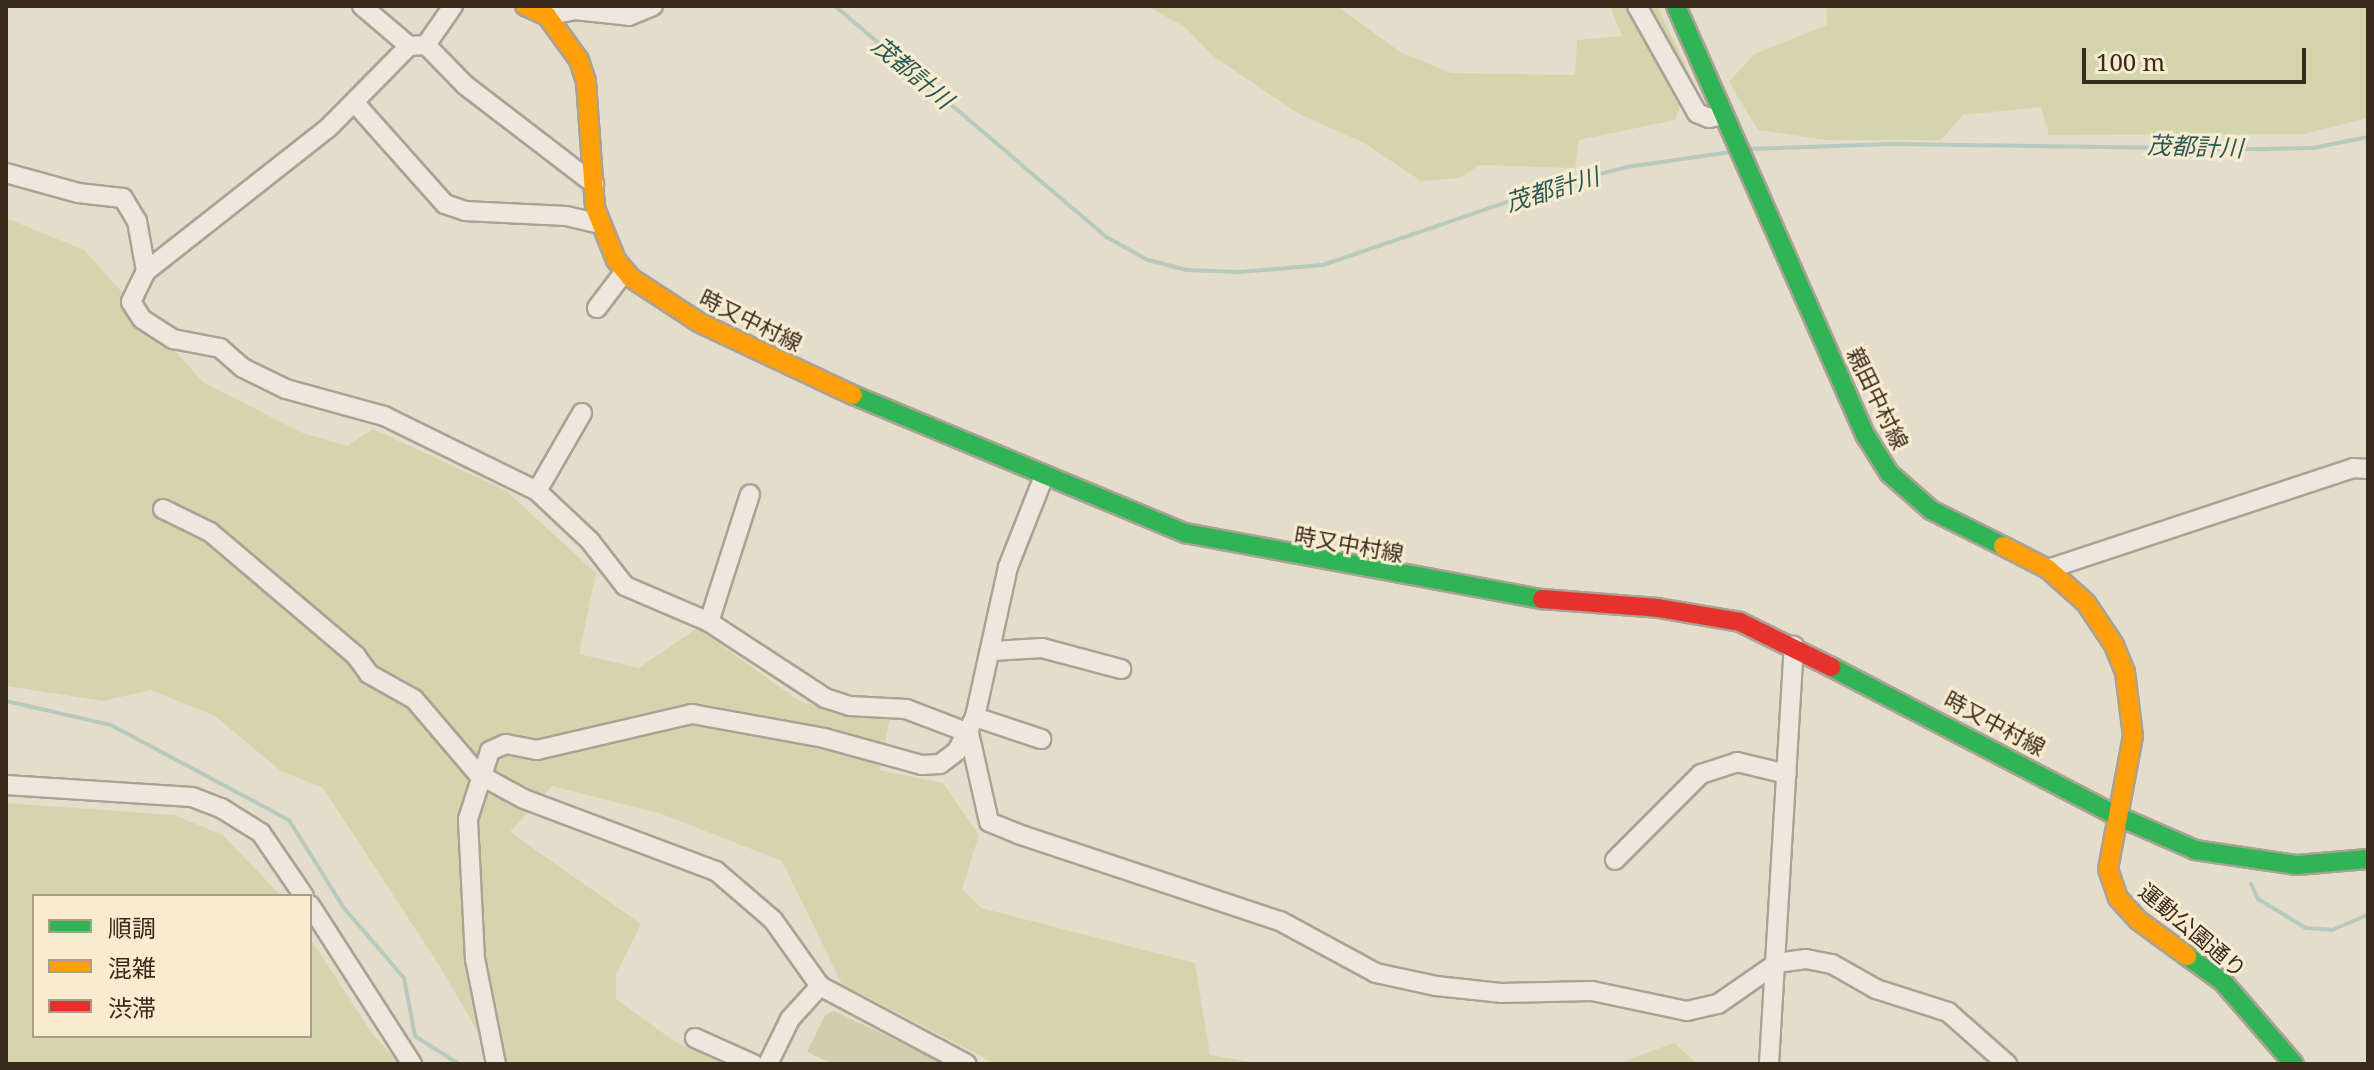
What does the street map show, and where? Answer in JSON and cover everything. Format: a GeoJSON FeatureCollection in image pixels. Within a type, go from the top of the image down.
{"type":"FeatureCollection","features":[{"type":"Feature","properties":{"kind":"main road","name":"時又中村線"},"geometry":{"type":"LineString","coordinates":[[525,6],[547,16],[579,60],[586,82],[600,224],[625,271],[649,295],[700,323],[1044,476],[1185,533],[1282,556],[1508,597],[1702,613],[1740,622],[1794,646],[2115,815],[2195,850],[2235,859],[2297,865],[2368,859]]}},
{"type":"Feature","properties":{"kind":"main road","name":"親田中村線"},"geometry":{"type":"LineString","coordinates":[[1676,6],[1866,436],[1889,473],[1931,510],[2048,569],[2094,614],[2125,672],[2133,736],[2115,815]]}},
{"type":"Feature","properties":{"kind":"main road","name":"運動公園通り"},"geometry":{"type":"LineString","coordinates":[[2115,815],[2108,869],[2118,898],[2138,920],[2223,982],[2294,1064]]}},
{"type":"Feature","properties":{"kind":"street"},"geometry":{"type":"LineString","coordinates":[[362,6],[418,45],[594,184]]}},
{"type":"Feature","properties":{"kind":"street"},"geometry":{"type":"LineString","coordinates":[[453,6],[418,45],[318,137],[146,271],[131,302],[142,319],[173,339],[220,348],[243,368],[286,389],[384,416],[537,491],[590,541],[625,586],[709,622],[825,698],[850,706],[906,709],[1041,739]]}},
{"type":"Feature","properties":{"kind":"street"},"geometry":{"type":"LineString","coordinates":[[547,16],[575,10],[629,16],[653,6]]}},
{"type":"Feature","properties":{"kind":"street"},"geometry":{"type":"LineString","coordinates":[[1637,6],[1697,113],[1709,118],[1723,115]]}},
{"type":"Feature","properties":{"kind":"street"},"geometry":{"type":"LineString","coordinates":[[354,102],[445,204],[465,211],[566,216],[600,224]]}},
{"type":"Feature","properties":{"kind":"street"},"geometry":{"type":"LineString","coordinates":[[6,173],[78,193],[123,198],[137,221],[146,271]]}},
{"type":"Feature","properties":{"kind":"street"},"geometry":{"type":"LineString","coordinates":[[597,308],[625,271]]}},
{"type":"Feature","properties":{"kind":"street"},"geometry":{"type":"LineString","coordinates":[[537,491],[582,413]]}},
{"type":"Feature","properties":{"kind":"street"},"geometry":{"type":"LineString","coordinates":[[2048,569],[2353,468],[2368,469]]}},
{"type":"Feature","properties":{"kind":"street"},"geometry":{"type":"LineString","coordinates":[[496,1064],[475,959],[468,819],[478,774],[490,751],[506,744],[537,750],[692,714],[824,738],[922,765],[940,764],[972,725],[992,651],[1008,567],[1044,476]]}},
{"type":"Feature","properties":{"kind":"street"},"geometry":{"type":"LineString","coordinates":[[709,622],[750,494]]}},
{"type":"Feature","properties":{"kind":"street"},"geometry":{"type":"LineString","coordinates":[[163,509],[210,532],[356,656],[369,674],[414,699],[478,774],[524,799],[716,871],[773,920],[820,986],[967,1064]]}},
{"type":"Feature","properties":{"kind":"street"},"geometry":{"type":"LineString","coordinates":[[1769,1064],[1794,646]]}},
{"type":"Feature","properties":{"kind":"street"},"geometry":{"type":"LineString","coordinates":[[992,651],[1042,648],[1121,669]]}},
{"type":"Feature","properties":{"kind":"street"},"geometry":{"type":"LineString","coordinates":[[972,725],[989,822],[1280,921],[1376,973],[1501,993],[1624,994],[1687,1011],[1718,1004],[1777,963],[1806,959],[1832,964],[1876,989],[1948,1012],[2007,1064]]}},
{"type":"Feature","properties":{"kind":"street"},"geometry":{"type":"LineString","coordinates":[[1615,860],[1701,774],[1737,762],[1787,774]]}},
{"type":"Feature","properties":{"kind":"street"},"geometry":{"type":"LineString","coordinates":[[6,785],[192,797],[221,808],[261,833],[303,894]]}},
{"type":"Feature","properties":{"kind":"street"},"geometry":{"type":"LineString","coordinates":[[312,908],[412,1064]]}},
{"type":"Feature","properties":{"kind":"street"},"geometry":{"type":"LineString","coordinates":[[768,1064],[790,1019],[820,986]]}},
{"type":"Feature","properties":{"kind":"street"},"geometry":{"type":"LineString","coordinates":[[695,1038],[753,1064]]}},
{"type":"Feature","properties":{"kind":"green space"},"geometry":{"type":"Polygon","coordinates":[[[1147,6],[1337,6],[1400,52],[1451,73],[1575,75],[1577,40],[1622,36],[1610,6],[1657,6],[1691,77],[1675,120],[1579,140],[1575,168],[1479,165],[1460,178],[1421,181],[1364,143],[1299,114],[1213,56],[1185,27],[1147,6]]]}},
{"type":"Feature","properties":{"kind":"green space"},"geometry":{"type":"Polygon","coordinates":[[[1826,6],[2368,6],[2368,118],[2304,134],[2049,135],[2041,107],[1963,115],[1941,140],[1826,140],[1758,130],[1729,82],[1754,54],[1827,25],[1826,6]]]}},
{"type":"Feature","properties":{"kind":"green space"},"geometry":{"type":"Polygon","coordinates":[[[6,218],[84,250],[203,382],[300,432],[347,446],[373,429],[505,490],[596,573],[579,654],[639,668],[697,628],[801,702],[890,719],[879,770],[943,783],[979,835],[962,889],[981,908],[1195,963],[1210,1055],[1264,1064],[996,1064],[842,984],[782,861],[662,814],[552,786],[510,832],[641,924],[616,975],[616,999],[674,1041],[723,1064],[488,1064],[486,1046],[439,965],[323,788],[281,771],[215,716],[151,690],[103,701],[6,686],[6,218]]]}},
{"type":"Feature","properties":{"kind":"green space"},"geometry":{"type":"Polygon","coordinates":[[[6,803],[174,815],[223,835],[279,894],[32,894],[32,1038],[312,1038],[312,941],[371,1032],[400,1064],[6,1064],[6,803]]]}},
{"type":"Feature","properties":{"kind":"green space"},"geometry":{"type":"Polygon","coordinates":[[[834,1011],[948,1064],[834,1064],[807,1052],[825,1015],[834,1011]]]}},
{"type":"Feature","properties":{"kind":"green space"},"geometry":{"type":"Polygon","coordinates":[[[1674,1043],[1697,1064],[1616,1064],[1674,1043]]]}},
{"type":"Feature","properties":{"kind":"waterway","name":"茂都計川"},"geometry":{"type":"LineString","coordinates":[[835,6],[1108,238],[1148,260],[1187,270],[1239,272],[1323,265],[1560,184],[1627,167],[1731,152]]}},
{"type":"Feature","properties":{"kind":"waterway","name":"茂都計川"},"geometry":{"type":"LineString","coordinates":[[1748,149],[1892,144],[2266,149],[2313,148],[2368,137]]}},
{"type":"Feature","properties":{"kind":"waterway"},"geometry":{"type":"LineString","coordinates":[[6,701],[111,725],[289,820],[344,908],[404,978],[415,1036],[459,1064]]}},
{"type":"Feature","properties":{"kind":"waterway"},"geometry":{"type":"LineString","coordinates":[[2251,884],[2258,899],[2306,928],[2332,930],[2368,915]]}},
{"type":"Feature","properties":{"kind":"traffic: fast"},"geometry":{"type":"LineString","coordinates":[[1676,6],[1866,436],[1889,473],[1931,510],[2003,546]]}},
{"type":"Feature","properties":{"kind":"traffic: fast"},"geometry":{"type":"LineString","coordinates":[[853,395],[1185,533],[1542,599]]}},
{"type":"Feature","properties":{"kind":"traffic: fast"},"geometry":{"type":"LineString","coordinates":[[1831,667],[2115,815],[2195,850],[2297,865],[2368,859]]}},
{"type":"Feature","properties":{"kind":"traffic: fast"},"geometry":{"type":"LineString","coordinates":[[2187,956],[2223,982],[2294,1064]]}},
{"type":"Feature","properties":{"kind":"traffic: slow"},"geometry":{"type":"LineString","coordinates":[[525,6],[547,16],[579,60],[586,82],[595,208],[616,260],[631,278],[700,323],[853,395]]}},
{"type":"Feature","properties":{"kind":"traffic: slow"},"geometry":{"type":"LineString","coordinates":[[2003,546],[2048,569],[2086,603],[2114,645],[2125,672],[2133,736],[2108,869],[2118,898],[2138,920],[2187,956]]}},
{"type":"Feature","properties":{"kind":"traffic: jam"},"geometry":{"type":"LineString","coordinates":[[1542,599],[1658,608],[1740,622],[1831,667]]}}]}
